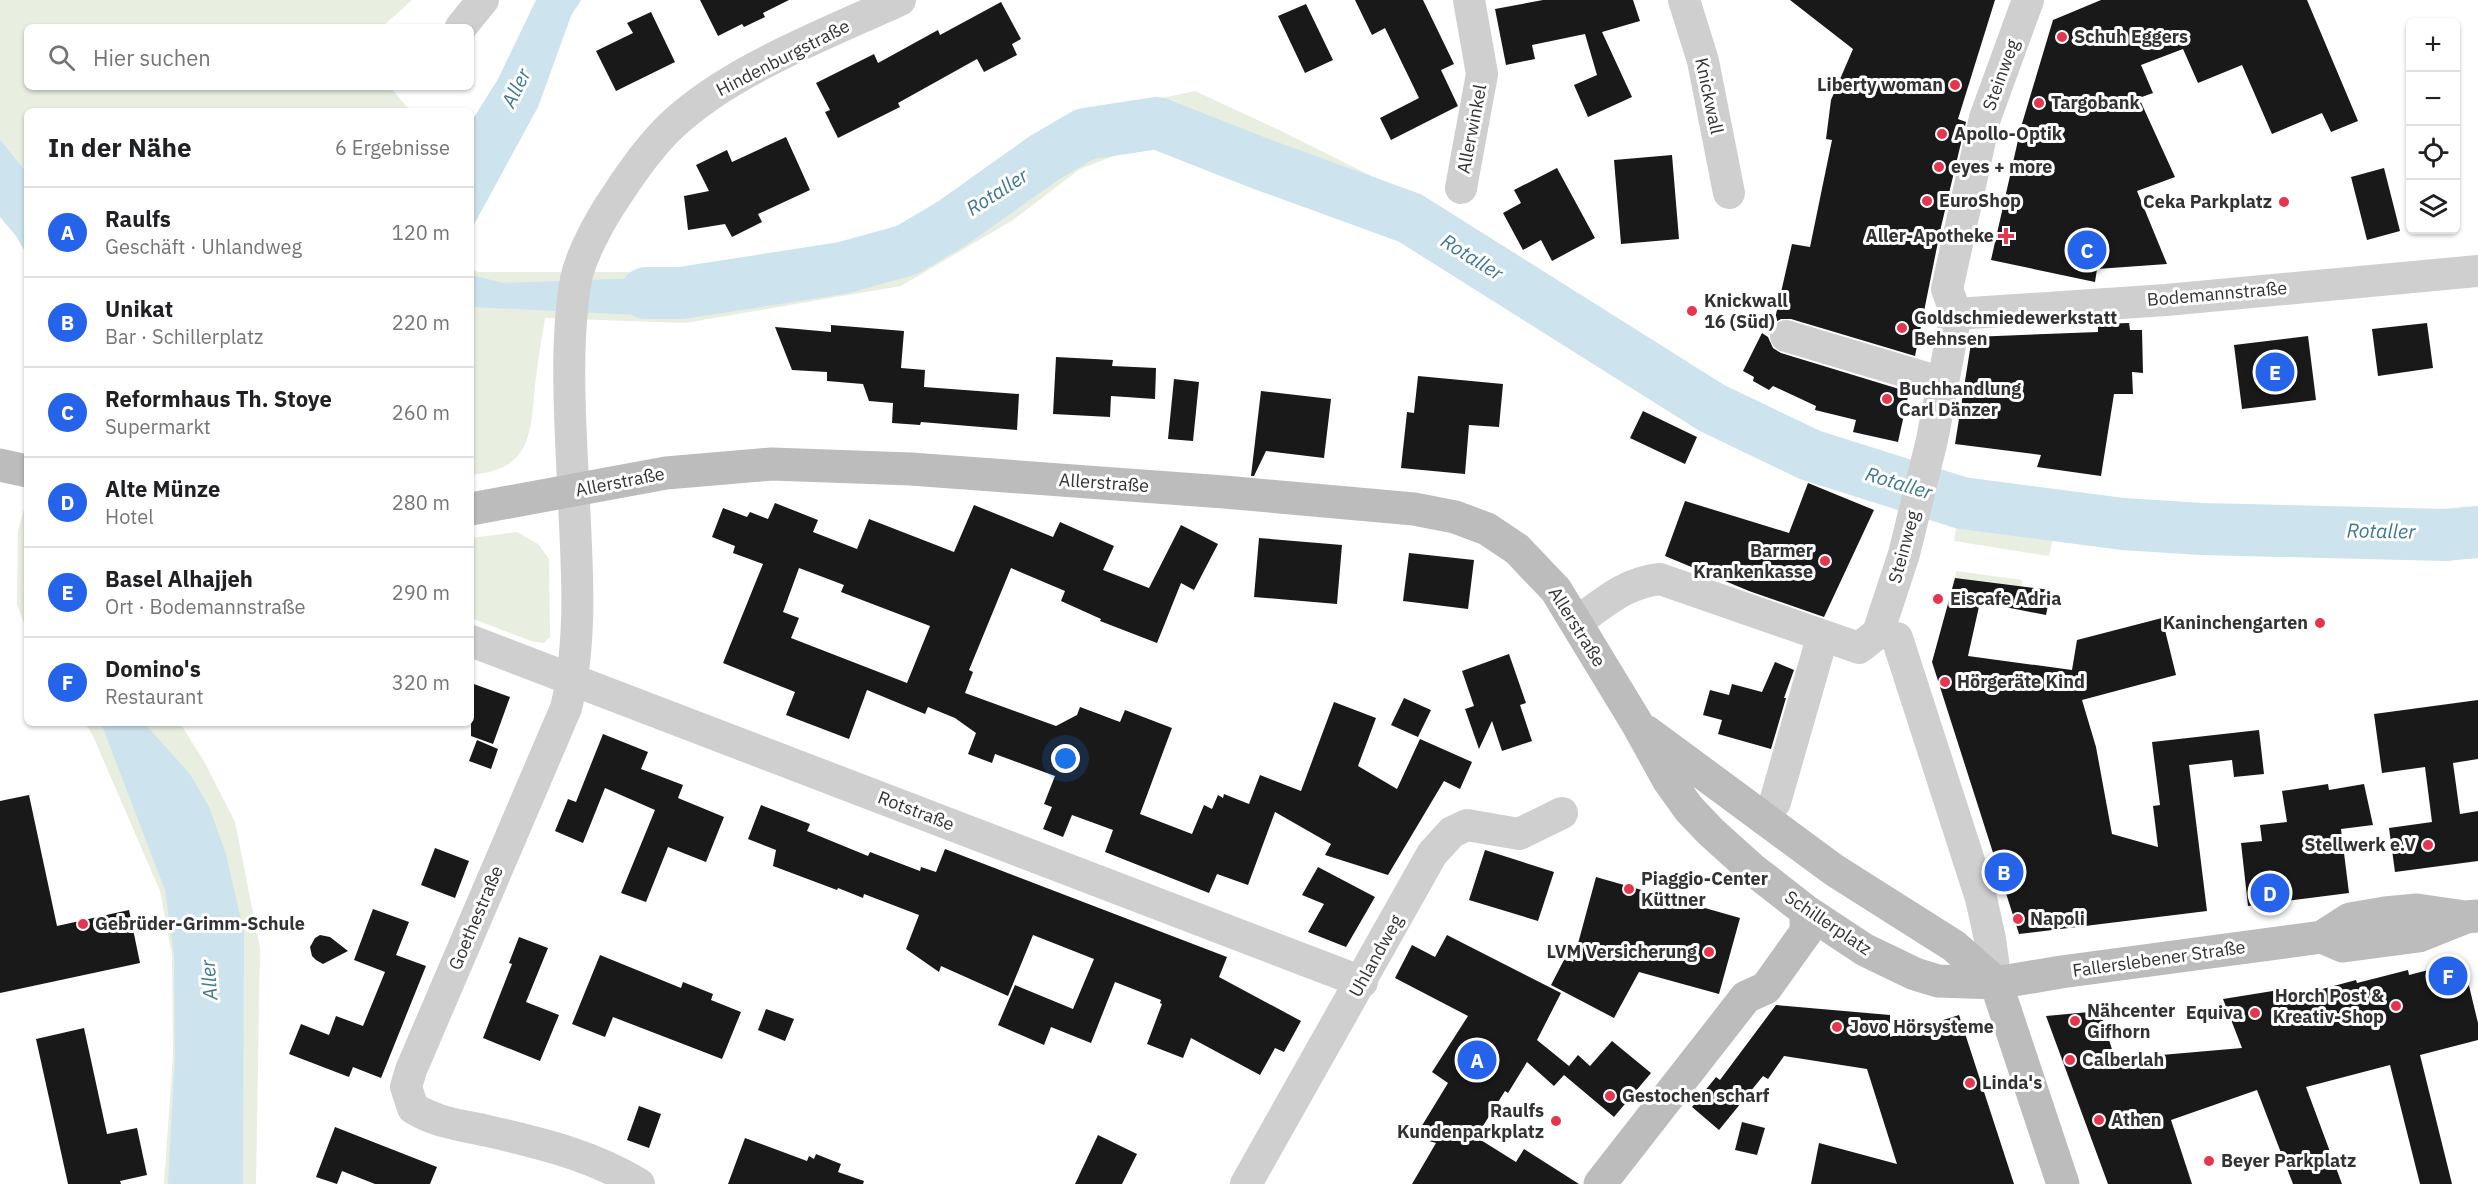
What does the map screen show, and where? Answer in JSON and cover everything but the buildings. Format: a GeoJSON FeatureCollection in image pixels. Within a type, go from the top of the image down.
{"type":"FeatureCollection","features":[{"type":"Feature","properties":{"kind":"street"},"geometry":{"type":"LineString","coordinates":[[463,24],[483,0]]}},
{"type":"Feature","properties":{"kind":"street","name":"Hindenburgstraße"},"geometry":{"type":"LineString","coordinates":[[573,492],[572,315],[577,276],[601,218],[629,176],[670,127],[718,90],[783,55],[900,0]]}},
{"type":"Feature","properties":{"kind":"street","name":"Allerwinkel"},"geometry":{"type":"LineString","coordinates":[[1461,188],[1482,74],[1469,0]]}},
{"type":"Feature","properties":{"kind":"street","name":"Knickwall"},"geometry":{"type":"LineString","coordinates":[[1684,0],[1702,61],[1729,193]]}},
{"type":"Feature","properties":{"kind":"street","name":"Steinweg"},"geometry":{"type":"LineString","coordinates":[[1577,622],[1615,594],[1641,581],[1660,579],[1859,648],[1878,633],[1904,554],[1932,440],[1956,314],[1947,289],[1985,118],[2028,0]]}},
{"type":"Feature","properties":{"kind":"street","name":"Bodemannstraße"},"geometry":{"type":"LineString","coordinates":[[1956,314],[2166,300],[2478,271]]}},
{"type":"Feature","properties":{"kind":"street"},"geometry":{"type":"LineString","coordinates":[[1786,336],[1943,383]]}},
{"type":"Feature","properties":{"kind":"street","name":"Allerstraße"},"geometry":{"type":"LineString","coordinates":[[474,508],[666,473],[772,464],[911,469],[1224,492],[1414,509],[1455,517],[1486,529],[1517,549],[1556,590],[1638,725]]}},
{"type":"Feature","properties":{"kind":"street"},"geometry":{"type":"LineString","coordinates":[[0,465],[24,470]]}},
{"type":"Feature","properties":{"kind":"street","name":"Goethestraße"},"geometry":{"type":"LineString","coordinates":[[573,492],[576,621],[573,681],[566,708],[411,1070],[406,1087],[413,1108],[431,1119],[546,1145],[611,1167],[639,1184]]}},
{"type":"Feature","properties":{"kind":"street"},"geometry":{"type":"LineString","coordinates":[[1897,638],[1981,898],[1996,983],[2063,1184]]}},
{"type":"Feature","properties":{"kind":"street","name":"Rotstraße"},"geometry":{"type":"LineString","coordinates":[[474,642],[1362,982]]}},
{"type":"Feature","properties":{"kind":"street"},"geometry":{"type":"LineString","coordinates":[[1764,819],[1775,802],[1820,645]]}},
{"type":"Feature","properties":{"kind":"street"},"geometry":{"type":"LineString","coordinates":[[1638,725],[1834,870],[1954,946],[1996,983]]}},
{"type":"Feature","properties":{"kind":"street","name":"Schillerplatz"},"geometry":{"type":"LineString","coordinates":[[1638,725],[1669,781],[1689,809],[1752,869],[1806,911],[1865,950],[1915,974],[1938,981],[1996,983]]}},
{"type":"Feature","properties":{"kind":"street","name":"Uhlandweg"},"geometry":{"type":"LineString","coordinates":[[1246,1184],[1362,982],[1432,854],[1452,832],[1467,825],[1478,825],[1519,834],[1562,813]]}},
{"type":"Feature","properties":{"kind":"street"},"geometry":{"type":"LineString","coordinates":[[1600,1184],[1746,997],[1766,988],[1806,932],[1806,911],[1834,870]]}},
{"type":"Feature","properties":{"kind":"street"},"geometry":{"type":"LineString","coordinates":[[1966,925],[1981,898]]}},
{"type":"Feature","properties":{"kind":"street","name":"Fallerslebener Straße"},"geometry":{"type":"LineString","coordinates":[[1996,983],[2072,970],[2322,937],[2350,919],[2385,913],[2417,910],[2472,916]]}},
{"type":"Feature","properties":{"kind":"shaded area"},"geometry":{"type":"Polygon","coordinates":[[[0,0],[412,0],[385,24],[24,24],[24,90],[393,90],[410,108],[24,108],[24,169],[0,139],[0,0]]]}},
{"type":"Feature","properties":{"kind":"shaded area"},"geometry":{"type":"Polygon","coordinates":[[[1195,91],[1279,130],[1454,217],[1618,323],[1729,403],[1870,462],[1971,487],[2128,510],[2371,519],[2478,514],[2478,551],[2384,558],[2185,551],[1959,519],[1817,481],[1713,432],[1423,250],[1201,153],[1145,144],[1080,169],[1013,220],[901,286],[685,323],[545,318],[531,424],[524,446],[518,456],[506,466],[474,474],[474,270],[662,272],[819,251],[900,235],[1060,129],[1115,108],[1195,91]]]}},
{"type":"Feature","properties":{"kind":"shaded area"},"geometry":{"type":"Polygon","coordinates":[[[24,509],[24,624],[17,604],[18,531],[24,509]]]}},
{"type":"Feature","properties":{"kind":"shaded area"},"geometry":{"type":"Polygon","coordinates":[[[1957,520],[2054,534],[2049,556],[1954,541],[1957,520]]]}},
{"type":"Feature","properties":{"kind":"shaded area"},"geometry":{"type":"Polygon","coordinates":[[[517,532],[538,544],[549,559],[550,637],[544,643],[531,641],[474,619],[474,538],[517,532]]]}},
{"type":"Feature","properties":{"kind":"shaded area"},"geometry":{"type":"Polygon","coordinates":[[[1956,571],[2022,580],[2021,588],[1955,578],[1956,571]]]}},
{"type":"Feature","properties":{"kind":"shaded area"},"geometry":{"type":"Polygon","coordinates":[[[87,726],[182,726],[205,763],[235,822],[260,948],[256,1184],[164,1184],[173,1056],[172,955],[160,891],[87,726]]]}},
{"type":"Feature","properties":{"kind":"water","name":"Aller"},"geometry":{"type":"Polygon","coordinates":[[[536,0],[581,0],[571,16],[538,107],[474,224],[474,117],[498,79],[536,0]]]}},
{"type":"Feature","properties":{"kind":"water"},"geometry":{"type":"Polygon","coordinates":[[[0,139],[24,169],[24,250],[0,217],[0,139]]]}},
{"type":"Feature","properties":{"kind":"water"},"geometry":{"type":"Polygon","coordinates":[[[714,268],[723,307],[661,316],[474,307],[474,276],[503,283],[646,278],[714,268]]]}},
{"type":"Feature","properties":{"kind":"water","name":"Aller"},"geometry":{"type":"Polygon","coordinates":[[[102,726],[147,726],[190,774],[209,807],[226,854],[244,933],[243,1184],[168,1184],[175,1055],[174,956],[165,890],[102,726]]]}},
{"type":"Feature","properties":{"kind":"waterway","name":"Rotaller"},"geometry":{"type":"LineString","coordinates":[[646,293],[681,293],[842,268],[907,250],[954,222],[1044,158],[1085,134],[1157,123],[1410,218],[1712,408],[1810,455],[1962,503],[2123,524],[2202,529],[2445,535],[2478,532]]}},
{"type":"Feature","properties":{"kind":"place","name":"Schuh Eggers"},"geometry":{"type":"Point","coordinates":[2062,37]}},
{"type":"Feature","properties":{"kind":"place","name":"Liberty woman"},"geometry":{"type":"Point","coordinates":[1955,85]}},
{"type":"Feature","properties":{"kind":"place","name":"Targobank"},"geometry":{"type":"Point","coordinates":[2039,103]}},
{"type":"Feature","properties":{"kind":"place","name":"Apollo-Optik"},"geometry":{"type":"Point","coordinates":[1942,134]}},
{"type":"Feature","properties":{"kind":"place","name":"eyes + more"},"geometry":{"type":"Point","coordinates":[1939,167]}},
{"type":"Feature","properties":{"kind":"place","name":"EuroShop"},"geometry":{"type":"Point","coordinates":[1927,201]}},
{"type":"Feature","properties":{"kind":"place","name":"Ceka Parkplatz"},"geometry":{"type":"Point","coordinates":[2284,202]}},
{"type":"Feature","properties":{"kind":"place","name":"Aller-Apotheke"},"geometry":{"type":"Point","coordinates":[2006,236]}},
{"type":"Feature","properties":{"kind":"place","name":"Reformhaus Th. Stoye"},"geometry":{"type":"Point","coordinates":[2087,250]}},
{"type":"Feature","properties":{"kind":"place","name":"Knickwall 16 (Süd)"},"geometry":{"type":"Point","coordinates":[1692,311]}},
{"type":"Feature","properties":{"kind":"place","name":"Goldschmiedewerkstatt Behnsen"},"geometry":{"type":"Point","coordinates":[1902,328]}},
{"type":"Feature","properties":{"kind":"place","name":"Basel Alhajjeh"},"geometry":{"type":"Point","coordinates":[2275,372]}},
{"type":"Feature","properties":{"kind":"place","name":"Buchhandlung Carl Dänzer"},"geometry":{"type":"Point","coordinates":[1887,399]}},
{"type":"Feature","properties":{"kind":"place","name":"Barmer Krankenkasse"},"geometry":{"type":"Point","coordinates":[1825,561]}},
{"type":"Feature","properties":{"kind":"place","name":"Eiscafe Adria"},"geometry":{"type":"Point","coordinates":[1938,599]}},
{"type":"Feature","properties":{"kind":"place","name":"Kaninchengarten"},"geometry":{"type":"Point","coordinates":[2320,623]}},
{"type":"Feature","properties":{"kind":"place","name":"Hörgeräte Kind"},"geometry":{"type":"Point","coordinates":[1945,682]}},
{"type":"Feature","properties":{"kind":"place","name":"Stellwerk e.V"},"geometry":{"type":"Point","coordinates":[2428,845]}},
{"type":"Feature","properties":{"kind":"place","name":"Unikat"},"geometry":{"type":"Point","coordinates":[2004,872]}},
{"type":"Feature","properties":{"kind":"place","name":"Piaggio-Center Küttner"},"geometry":{"type":"Point","coordinates":[1629,889]}},
{"type":"Feature","properties":{"kind":"place","name":"Alte Münze"},"geometry":{"type":"Point","coordinates":[2270,893]}},
{"type":"Feature","properties":{"kind":"place","name":"Napoli"},"geometry":{"type":"Point","coordinates":[2018,919]}},
{"type":"Feature","properties":{"kind":"place","name":"Gebrüder-Grimm-Schule"},"geometry":{"type":"Point","coordinates":[83,924]}},
{"type":"Feature","properties":{"kind":"place","name":"LVM Versicherung"},"geometry":{"type":"Point","coordinates":[1709,952]}},
{"type":"Feature","properties":{"kind":"place","name":"Domino's"},"geometry":{"type":"Point","coordinates":[2448,976]}},
{"type":"Feature","properties":{"kind":"place","name":"Horch Post & Kreativ-Shop"},"geometry":{"type":"Point","coordinates":[2396,1006]}},
{"type":"Feature","properties":{"kind":"place","name":"Equiva"},"geometry":{"type":"Point","coordinates":[2255,1013]}},
{"type":"Feature","properties":{"kind":"place","name":"Nähcenter Gifhorn"},"geometry":{"type":"Point","coordinates":[2075,1021]}},
{"type":"Feature","properties":{"kind":"place","name":"Jovo Hörsysteme"},"geometry":{"type":"Point","coordinates":[1837,1027]}},
{"type":"Feature","properties":{"kind":"place","name":"Raulfs"},"geometry":{"type":"Point","coordinates":[1477,1060]}},
{"type":"Feature","properties":{"kind":"place","name":"Calberlah"},"geometry":{"type":"Point","coordinates":[2070,1060]}},
{"type":"Feature","properties":{"kind":"place","name":"Linda's"},"geometry":{"type":"Point","coordinates":[1970,1083]}},
{"type":"Feature","properties":{"kind":"place","name":"Gestochen scharf"},"geometry":{"type":"Point","coordinates":[1610,1096]}},
{"type":"Feature","properties":{"kind":"place","name":"Athen"},"geometry":{"type":"Point","coordinates":[2099,1120]}},
{"type":"Feature","properties":{"kind":"place","name":"Raulfs Kundenparkplatz"},"geometry":{"type":"Point","coordinates":[1556,1121]}},
{"type":"Feature","properties":{"kind":"place","name":"Beyer Parkplatz"},"geometry":{"type":"Point","coordinates":[2209,1161]}}]}
